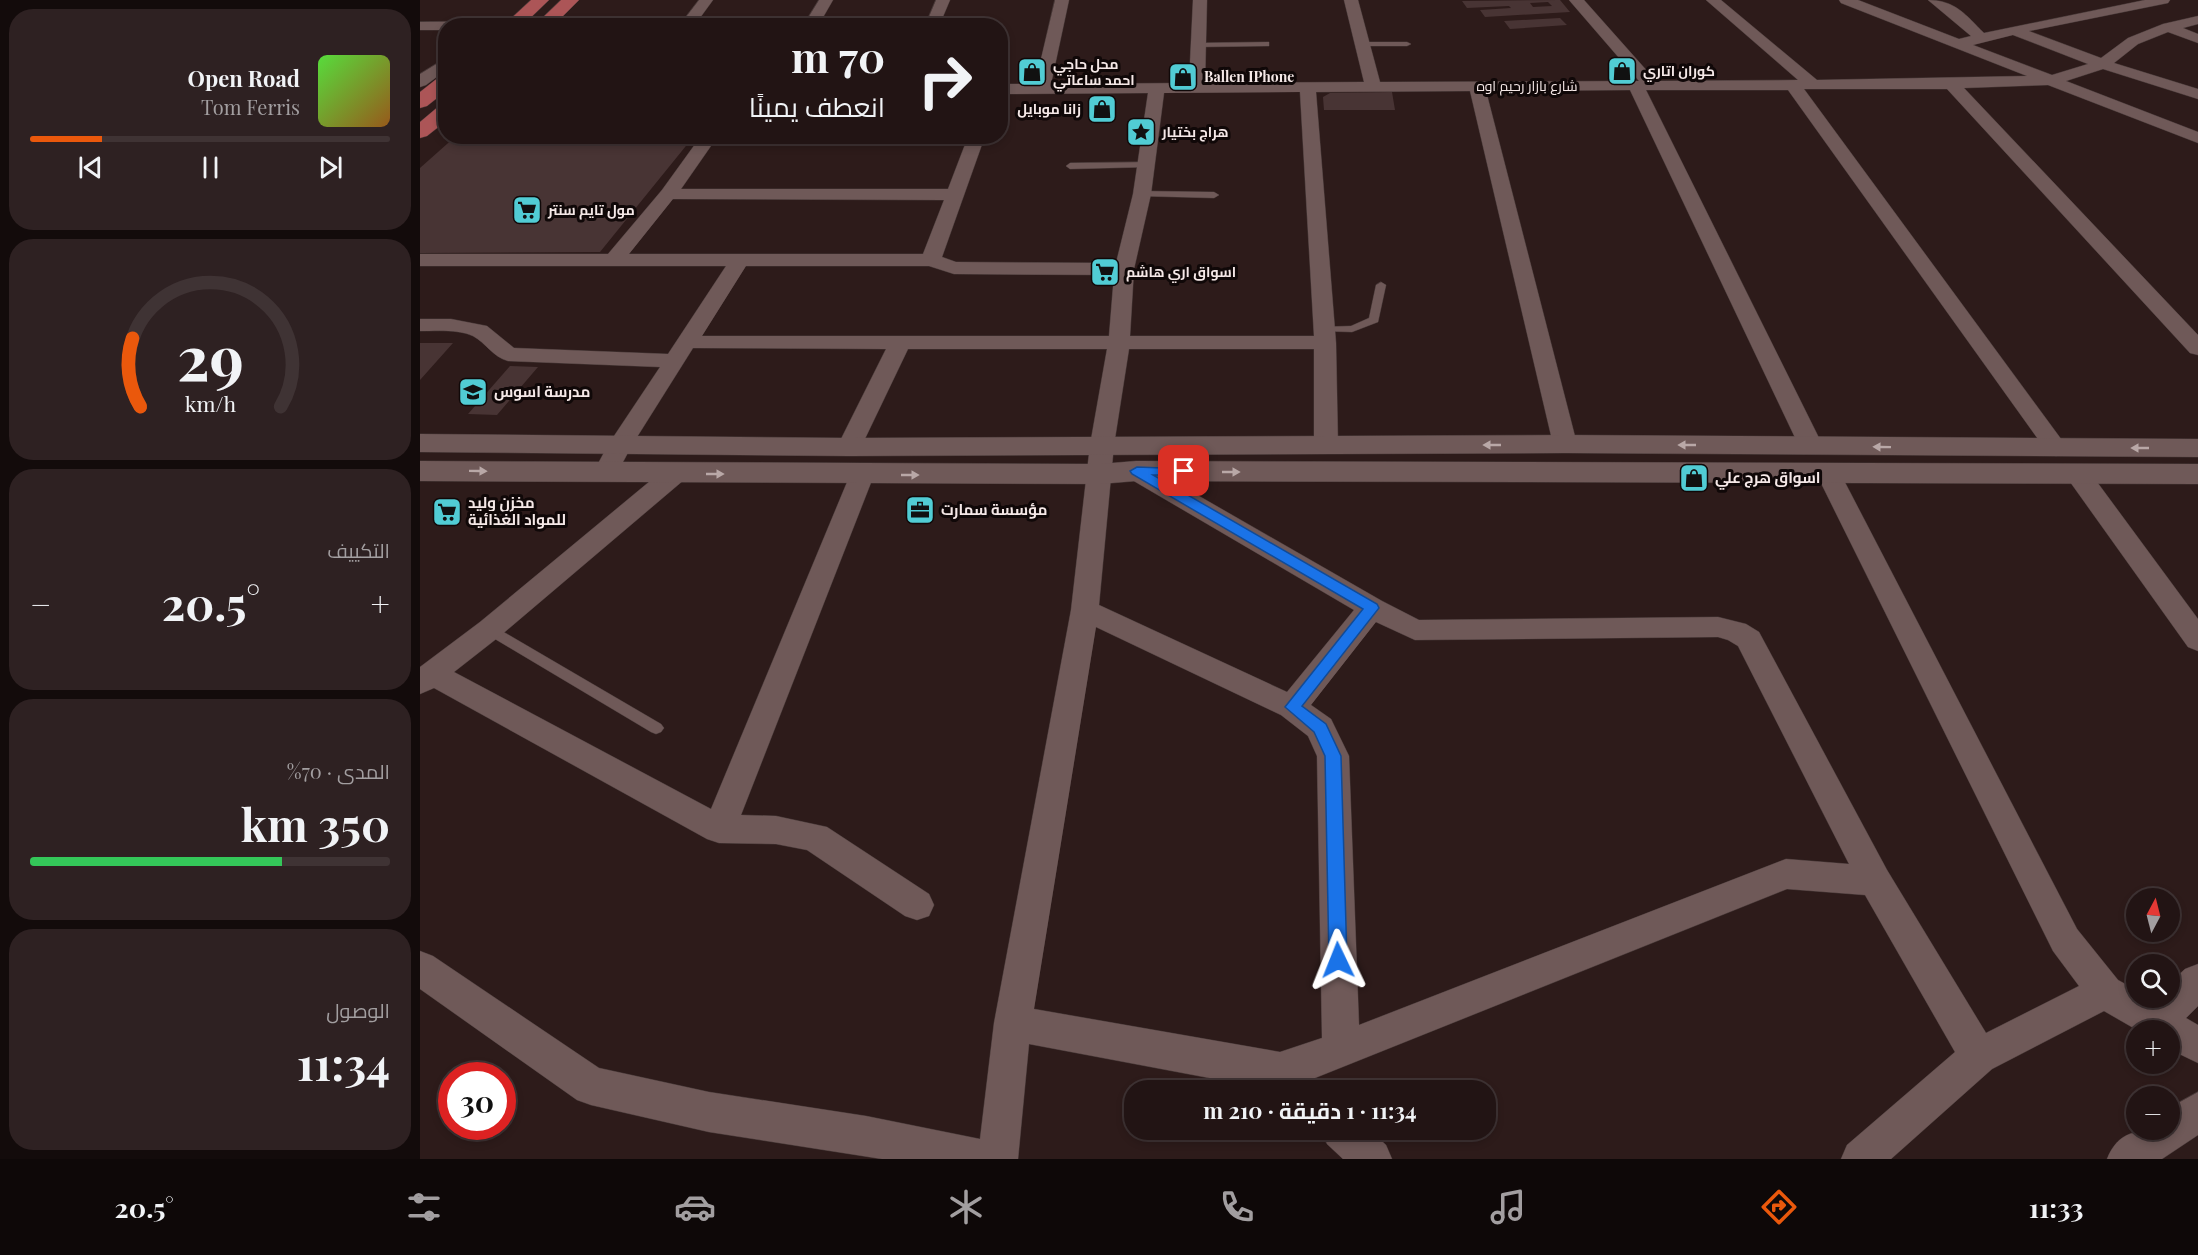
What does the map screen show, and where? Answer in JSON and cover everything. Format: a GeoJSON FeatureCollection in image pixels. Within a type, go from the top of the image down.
{"type":"FeatureCollection","features":[{"type":"Feature","properties":{"kind":"main road"},"geometry":{"type":"LineString","coordinates":[[520,18],[541,0]]}},
{"type":"Feature","properties":{"kind":"main road"},"geometry":{"type":"LineString","coordinates":[[551,18],[571,0]]}},
{"type":"Feature","properties":{"kind":"main road"},"geometry":{"type":"LineString","coordinates":[[420,102],[429,78]]}},
{"type":"Feature","properties":{"kind":"main road"},"geometry":{"type":"LineString","coordinates":[[420,132],[438,117]]}},
{"type":"Feature","properties":{"kind":"street"},"geometry":{"type":"LineString","coordinates":[[692,18],[706,0]]}},
{"type":"Feature","properties":{"kind":"street"},"geometry":{"type":"LineString","coordinates":[[815,18],[826,0]]}},
{"type":"Feature","properties":{"kind":"street"},"geometry":{"type":"LineString","coordinates":[[935,18],[943,0]]}},
{"type":"Feature","properties":{"kind":"street"},"geometry":{"type":"LineString","coordinates":[[1042,88],[1062,0]]}},
{"type":"Feature","properties":{"kind":"street"},"geometry":{"type":"LineString","coordinates":[[1197,88],[1200,0]]}},
{"type":"Feature","properties":{"kind":"street"},"geometry":{"type":"LineString","coordinates":[[1351,0],[1373,87]]}},
{"type":"Feature","properties":{"kind":"street"},"geometry":{"type":"LineString","coordinates":[[1576,0],[1643,85],[1811,446]]}},
{"type":"Feature","properties":{"kind":"street"},"geometry":{"type":"LineString","coordinates":[[1713,0],[1802,85],[2056,448]]}},
{"type":"Feature","properties":{"kind":"street"},"geometry":{"type":"LineString","coordinates":[[1846,0],[2198,138]]}},
{"type":"Feature","properties":{"kind":"street"},"geometry":{"type":"LineString","coordinates":[[1935,0],[1958,15],[1981,38]]}},
{"type":"Feature","properties":{"kind":"street"},"geometry":{"type":"LineString","coordinates":[[1958,44],[2052,20],[2110,12],[2163,0]]}},
{"type":"Feature","properties":{"kind":"street"},"geometry":{"type":"LineString","coordinates":[[2053,80],[2103,64],[2133,41],[2168,27],[2198,20]]}},
{"type":"Feature","properties":{"kind":"street"},"geometry":{"type":"LineString","coordinates":[[420,26],[438,26]]}},
{"type":"Feature","properties":{"kind":"street"},"geometry":{"type":"LineString","coordinates":[[2168,27],[2198,39]]}},
{"type":"Feature","properties":{"kind":"street"},"geometry":{"type":"LineString","coordinates":[[2014,30],[2103,64],[2198,94]]}},
{"type":"Feature","properties":{"kind":"street","name":"شارع بازار رحيم اوه"},"geometry":{"type":"LineString","coordinates":[[1008,89],[1951,84],[2053,80]]}},
{"type":"Feature","properties":{"kind":"street"},"geometry":{"type":"LineString","coordinates":[[1951,84],[2198,348]]}},
{"type":"Feature","properties":{"kind":"street"},"geometry":{"type":"LineString","coordinates":[[1478,86],[1564,444]]}},
{"type":"Feature","properties":{"kind":"street"},"geometry":{"type":"LineString","coordinates":[[1308,87],[1324,336],[1326,445]]}},
{"type":"Feature","properties":{"kind":"street"},"geometry":{"type":"LineString","coordinates":[[998,1159],[1013,1023],[1085,610],[1101,460],[1119,343],[1124,269],[1142,194],[1157,88]]}},
{"type":"Feature","properties":{"kind":"street"},"geometry":{"type":"LineString","coordinates":[[614,260],[668,194],[704,144]]}},
{"type":"Feature","properties":{"kind":"street"},"geometry":{"type":"LineString","coordinates":[[931,260],[974,144]]}},
{"type":"Feature","properties":{"kind":"street"},"geometry":{"type":"LineString","coordinates":[[668,194],[955,195]]}},
{"type":"Feature","properties":{"kind":"street"},"geometry":{"type":"LineString","coordinates":[[420,276],[428,260],[931,260],[954,268],[1124,269]]}},
{"type":"Feature","properties":{"kind":"street"},"geometry":{"type":"LineString","coordinates":[[605,473],[620,445],[740,260]]}},
{"type":"Feature","properties":{"kind":"street"},"geometry":{"type":"LineString","coordinates":[[420,325],[451,325],[479,331],[508,354],[681,351],[900,342],[1119,343],[1324,336]]}},
{"type":"Feature","properties":{"kind":"street"},"geometry":{"type":"LineString","coordinates":[[849,447],[900,342]]}},
{"type":"Feature","properties":{"kind":"street"},"geometry":{"type":"LineString","coordinates":[[420,443],[849,447],[1101,460],[1137,471],[1372,608],[1415,630],[1718,627],[1736,631],[1749,639],[1875,880],[1978,1056]]}},
{"type":"Feature","properties":{"kind":"street"},"geometry":{"type":"LineString","coordinates":[[420,471],[862,475],[1326,445],[1564,444],[1811,446],[1927,460],[2077,473],[2198,474]]}},
{"type":"Feature","properties":{"kind":"street"},"geometry":{"type":"LineString","coordinates":[[1137,471],[1828,473],[1927,460],[2056,448],[2198,448]]}},
{"type":"Feature","properties":{"kind":"street"},"geometry":{"type":"LineString","coordinates":[[676,473],[490,629],[426,679],[719,829],[776,830],[814,837],[917,906]]}},
{"type":"Feature","properties":{"kind":"street"},"geometry":{"type":"LineString","coordinates":[[1828,473],[2065,940],[2105,992],[2157,1020],[2198,981]]}},
{"type":"Feature","properties":{"kind":"street"},"geometry":{"type":"LineString","coordinates":[[2077,473],[2198,640]]}},
{"type":"Feature","properties":{"kind":"street"},"geometry":{"type":"LineString","coordinates":[[719,829],[862,475]]}},
{"type":"Feature","properties":{"kind":"street"},"geometry":{"type":"LineString","coordinates":[[1292,707],[1372,608]]}},
{"type":"Feature","properties":{"kind":"street"},"geometry":{"type":"LineString","coordinates":[[1085,610],[1292,707],[1320,728],[1333,756],[1341,1051]]}},
{"type":"Feature","properties":{"kind":"street"},"geometry":{"type":"LineString","coordinates":[[1292,1080],[1341,1051],[1786,874],[1875,880]]}},
{"type":"Feature","properties":{"kind":"street"},"geometry":{"type":"LineString","coordinates":[[420,968],[591,1086],[709,1112],[866,1136],[981,1159]]}},
{"type":"Feature","properties":{"kind":"street"},"geometry":{"type":"LineString","coordinates":[[1861,1159],[1978,1056],[2105,992]]}},
{"type":"Feature","properties":{"kind":"street"},"geometry":{"type":"LineString","coordinates":[[1013,1023],[1285,1080]]}},
{"type":"Feature","properties":{"kind":"street"},"geometry":{"type":"LineString","coordinates":[[2180,1034],[2198,1045]]}},
{"type":"Feature","properties":{"kind":"street"},"geometry":{"type":"LineString","coordinates":[[2127,1159],[2198,1112]]}},
{"type":"Feature","properties":{"kind":"street"},"geometry":{"type":"LineString","coordinates":[[1352,1140],[1372,1159]]}},
{"type":"Feature","properties":{"kind":"lane"},"geometry":{"type":"LineString","coordinates":[[1198,45],[1266,44]]}},
{"type":"Feature","properties":{"kind":"lane"},"geometry":{"type":"LineString","coordinates":[[1362,44],[1407,44]]}},
{"type":"Feature","properties":{"kind":"lane"},"geometry":{"type":"LineString","coordinates":[[1070,165],[1146,165]]}},
{"type":"Feature","properties":{"kind":"lane"},"geometry":{"type":"LineString","coordinates":[[1142,194],[1215,195]]}},
{"type":"Feature","properties":{"kind":"lane"},"geometry":{"type":"LineString","coordinates":[[1324,336],[1352,329],[1374,320],[1381,285]]}},
{"type":"Feature","properties":{"kind":"lane"},"geometry":{"type":"LineString","coordinates":[[490,629],[656,728]]}},
{"type":"Feature","properties":{"kind":"building"},"geometry":{"type":"Polygon","coordinates":[[[1560,0],[1570,12],[1485,17],[1480,10],[1511,8],[1509,6],[1467,8],[1462,1],[1560,0]],[[1548,2],[1530,3],[1533,7],[1552,6],[1548,2]]]}},
{"type":"Feature","properties":{"kind":"building"},"geometry":{"type":"Polygon","coordinates":[[[1560,18],[1567,25],[1510,29],[1504,21],[1560,18]]]}},
{"type":"Feature","properties":{"kind":"building"},"geometry":{"type":"Polygon","coordinates":[[[1392,92],[1395,110],[1324,110],[1323,97],[1330,93],[1392,92]]]}},
{"type":"Feature","properties":{"kind":"building","name":"مول تايم سنتر"},"geometry":{"type":"Polygon","coordinates":[[[447,144],[688,144],[600,252],[420,253],[420,168],[447,144]]]}},
{"type":"Feature","properties":{"kind":"building"},"geometry":{"type":"Polygon","coordinates":[[[420,343],[453,343],[420,380],[420,343]]]}},
{"type":"Feature","properties":{"kind":"building"},"geometry":{"type":"Polygon","coordinates":[[[510,366],[538,367],[497,415],[468,414],[510,366]]]}},
{"type":"Feature","properties":{"kind":"place","name":"كوران اتاري"},"geometry":{"type":"Point","coordinates":[1622,71]}},
{"type":"Feature","properties":{"kind":"place","name":"محل حاجي احمد ساعاتي"},"geometry":{"type":"Point","coordinates":[1032,72]}},
{"type":"Feature","properties":{"kind":"place","name":"Ballen IPhone"},"geometry":{"type":"Point","coordinates":[1183,77]}},
{"type":"Feature","properties":{"kind":"place","name":"زانا موبايل"},"geometry":{"type":"Point","coordinates":[1102,109]}},
{"type":"Feature","properties":{"kind":"place","name":"هراج بختيار"},"geometry":{"type":"Point","coordinates":[1141,132]}},
{"type":"Feature","properties":{"kind":"place","name":"مول تايم سنتر"},"geometry":{"type":"Point","coordinates":[527,210]}},
{"type":"Feature","properties":{"kind":"place","name":"اسواق اري هاشم"},"geometry":{"type":"Point","coordinates":[1105,272]}},
{"type":"Feature","properties":{"kind":"place","name":"مدرسة اسوس"},"geometry":{"type":"Point","coordinates":[473,392]}},
{"type":"Feature","properties":{"kind":"place","name":"اسواق هرج علي"},"geometry":{"type":"Point","coordinates":[1694,478]}},
{"type":"Feature","properties":{"kind":"place","name":"مؤسسة سمارت"},"geometry":{"type":"Point","coordinates":[920,510]}},
{"type":"Feature","properties":{"kind":"place","name":"مخزن وليد للمواد الغذائية"},"geometry":{"type":"Point","coordinates":[447,512]}},
{"type":"Feature","properties":{"kind":"route"},"geometry":{"type":"LineString","coordinates":[[1184,471],[1137,471],[1372,608],[1292,707],[1320,728],[1333,756],[1338,960]]}}]}
